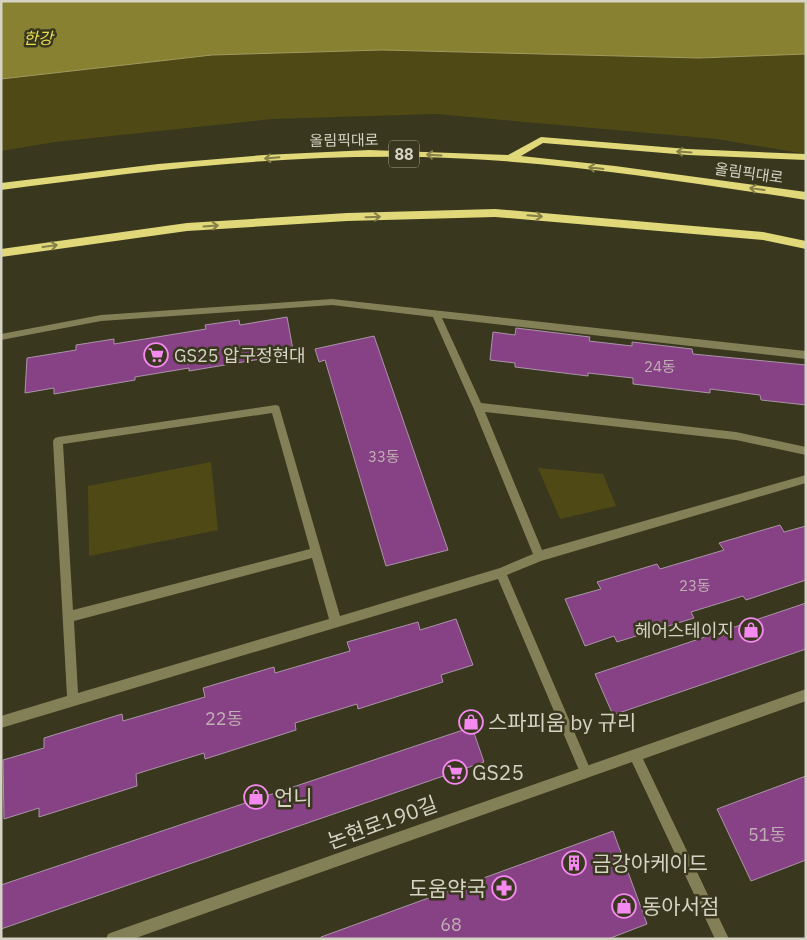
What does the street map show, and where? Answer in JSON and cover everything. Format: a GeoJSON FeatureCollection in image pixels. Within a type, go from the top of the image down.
{"type":"FeatureCollection","features":[{"type":"Feature","properties":{"kind":"highway"},"geometry":{"type":"LineString","coordinates":[[511,158],[541,140],[688,152],[806,157]]}},
{"type":"Feature","properties":{"kind":"highway","name":"올림픽대로"},"geometry":{"type":"LineString","coordinates":[[1,187],[95,174],[320,154],[422,154],[511,158],[806,196]]}},
{"type":"Feature","properties":{"kind":"highway"},"geometry":{"type":"LineString","coordinates":[[1,253],[187,227],[347,217],[495,213],[763,236],[806,245]]}},
{"type":"Feature","properties":{"kind":"street"},"geometry":{"type":"LineString","coordinates":[[1,337],[101,318],[332,302],[806,355]]}},
{"type":"Feature","properties":{"kind":"street"},"geometry":{"type":"LineString","coordinates":[[436,314],[478,407],[539,556]]}},
{"type":"Feature","properties":{"kind":"street"},"geometry":{"type":"LineString","coordinates":[[478,407],[736,436],[806,451]]}},
{"type":"Feature","properties":{"kind":"street"},"geometry":{"type":"LineString","coordinates":[[73,701],[58,441],[276,409],[336,623]]}},
{"type":"Feature","properties":{"kind":"street"},"geometry":{"type":"LineString","coordinates":[[1,722],[501,573],[539,556],[806,479]]}},
{"type":"Feature","properties":{"kind":"street"},"geometry":{"type":"LineString","coordinates":[[68,617],[316,552]]}},
{"type":"Feature","properties":{"kind":"street"},"geometry":{"type":"LineString","coordinates":[[501,573],[585,771]]}},
{"type":"Feature","properties":{"kind":"street","name":"논현로190길"},"geometry":{"type":"LineString","coordinates":[[113,939],[585,771],[806,695]]}},
{"type":"Feature","properties":{"kind":"street"},"geometry":{"type":"LineString","coordinates":[[634,755],[722,939]]}},
{"type":"Feature","properties":{"kind":"shaded area"},"geometry":{"type":"Polygon","coordinates":[[[382,50],[699,58],[806,54],[806,154],[717,139],[436,114],[272,119],[55,142],[1,151],[1,79],[212,55],[382,50]]]}},
{"type":"Feature","properties":{"kind":"shaded area"},"geometry":{"type":"Polygon","coordinates":[[[211,462],[218,530],[89,556],[88,486],[211,462]]]}},
{"type":"Feature","properties":{"kind":"shaded area"},"geometry":{"type":"Polygon","coordinates":[[[538,468],[603,474],[616,506],[560,519],[538,468]]]}},
{"type":"Feature","properties":{"kind":"water","name":"한강"},"geometry":{"type":"Polygon","coordinates":[[[1,1],[806,1],[806,54],[699,58],[382,50],[212,55],[1,79],[1,1]]]}},
{"type":"Feature","properties":{"kind":"building"},"geometry":{"type":"Polygon","coordinates":[[[287,317],[293,350],[266,354],[267,358],[189,371],[189,368],[135,377],[135,380],[54,394],[54,388],[25,393],[27,358],[76,350],[76,345],[114,339],[114,344],[206,329],[205,325],[239,320],[240,325],[287,317]]]}},
{"type":"Feature","properties":{"kind":"building"},"geometry":{"type":"Polygon","coordinates":[[[516,328],[590,337],[589,341],[632,346],[632,342],[692,349],[693,354],[806,365],[806,405],[761,400],[760,395],[710,389],[710,393],[633,384],[633,378],[588,373],[588,376],[515,367],[515,363],[490,360],[493,332],[515,335],[516,328]]]}},
{"type":"Feature","properties":{"kind":"building"},"geometry":{"type":"Polygon","coordinates":[[[374,336],[448,550],[386,566],[325,360],[319,362],[315,349],[374,336]]]}},
{"type":"Feature","properties":{"kind":"building"},"geometry":{"type":"Polygon","coordinates":[[[780,525],[784,532],[806,526],[806,580],[746,600],[743,596],[691,612],[694,618],[617,642],[614,636],[585,646],[565,599],[601,589],[597,582],[657,564],[660,569],[724,550],[719,543],[780,525]]]}},
{"type":"Feature","properties":{"kind":"building"},"geometry":{"type":"Polygon","coordinates":[[[806,603],[806,649],[613,715],[595,674],[806,603]]]}},
{"type":"Feature","properties":{"kind":"building"},"geometry":{"type":"Polygon","coordinates":[[[456,619],[473,665],[441,675],[443,682],[358,709],[357,704],[295,723],[296,730],[205,759],[204,753],[136,774],[137,786],[39,817],[39,808],[4,819],[3,760],[44,748],[44,738],[122,714],[123,721],[205,697],[203,688],[274,667],[275,673],[350,651],[347,642],[418,622],[420,630],[456,619]]]}},
{"type":"Feature","properties":{"kind":"building"},"geometry":{"type":"Polygon","coordinates":[[[472,727],[484,762],[1,929],[1,885],[472,727]]]}},
{"type":"Feature","properties":{"kind":"building"},"geometry":{"type":"Polygon","coordinates":[[[806,776],[806,860],[751,881],[717,809],[806,776]]]}},
{"type":"Feature","properties":{"kind":"building","name":"금강아케이드"},"geometry":{"type":"Polygon","coordinates":[[[613,831],[647,924],[608,939],[321,939],[321,937],[613,831]]]}},
{"type":"Feature","properties":{"kind":"place","name":"GS25 압구정현대"},"geometry":{"type":"Point","coordinates":[156,355]}},
{"type":"Feature","properties":{"kind":"place","name":"헤어스테이지"},"geometry":{"type":"Point","coordinates":[751,630]}},
{"type":"Feature","properties":{"kind":"place","name":"스파피움 by 규리"},"geometry":{"type":"Point","coordinates":[471,722]}},
{"type":"Feature","properties":{"kind":"place","name":"GS25"},"geometry":{"type":"Point","coordinates":[455,772]}},
{"type":"Feature","properties":{"kind":"place","name":"언니"},"geometry":{"type":"Point","coordinates":[256,797]}},
{"type":"Feature","properties":{"kind":"place","name":"금강아케이드"},"geometry":{"type":"Point","coordinates":[574,863]}},
{"type":"Feature","properties":{"kind":"place","name":"도움약국"},"geometry":{"type":"Point","coordinates":[504,888]}},
{"type":"Feature","properties":{"kind":"place","name":"동아서점"},"geometry":{"type":"Point","coordinates":[624,906]}}]}
